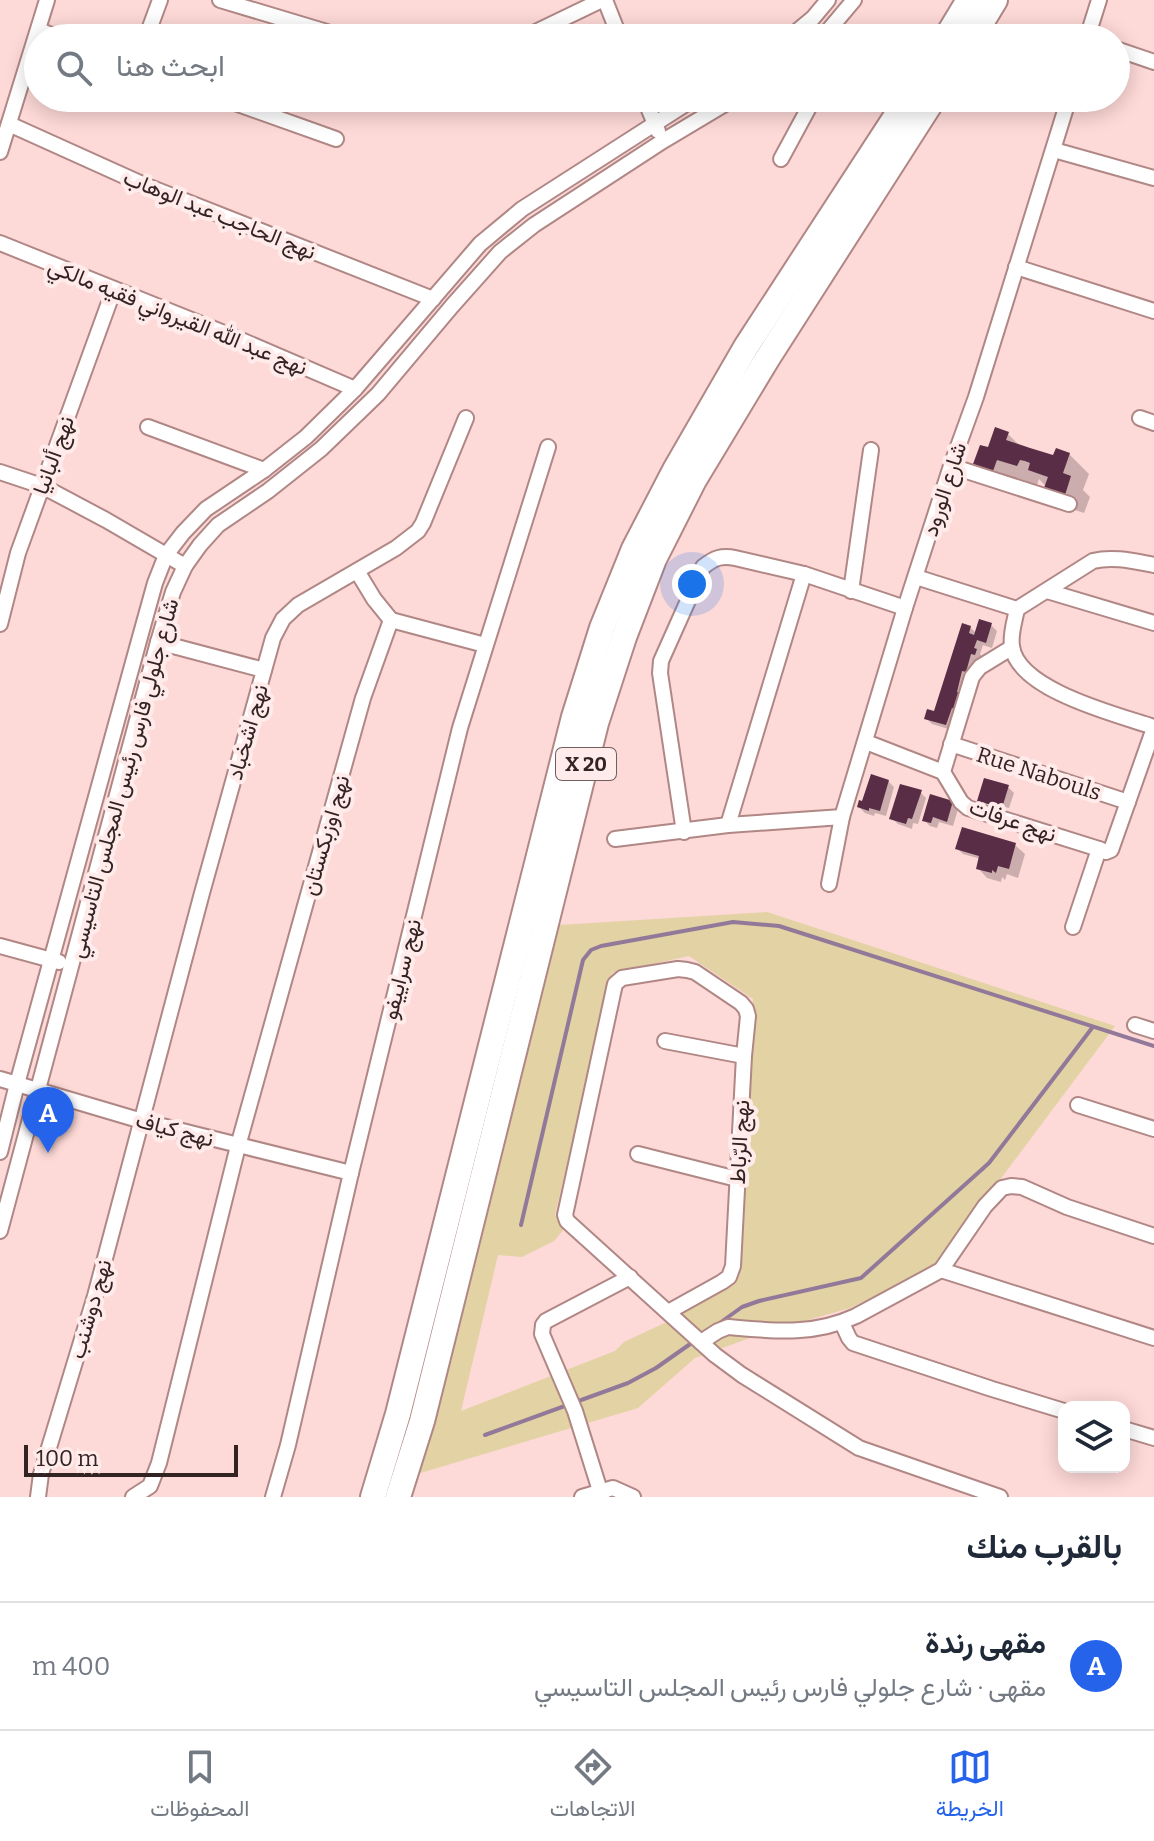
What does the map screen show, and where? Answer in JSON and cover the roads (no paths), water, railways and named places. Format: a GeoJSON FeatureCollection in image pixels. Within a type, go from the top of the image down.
{"type":"FeatureCollection","features":[{"type":"Feature","properties":{"kind":"highway"},"geometry":{"type":"LineString","coordinates":[[954,24],[969,0]]}},
{"type":"Feature","properties":{"kind":"highway"},"geometry":{"type":"LineString","coordinates":[[980,24],[995,0]]}},
{"type":"Feature","properties":{"kind":"highway","name":"X 20"},"geometry":{"type":"LineString","coordinates":[[373,1497],[398,1414],[571,731],[602,628],[634,549],[691,442],[746,347],[899,112]]}},
{"type":"Feature","properties":{"kind":"highway","name":"X 20"},"geometry":{"type":"LineString","coordinates":[[398,1497],[422,1421],[596,723],[624,637],[654,559],[694,480],[775,345],[925,112]]}},
{"type":"Feature","properties":{"kind":"street"},"geometry":{"type":"LineString","coordinates":[[41,24],[47,0]]}},
{"type":"Feature","properties":{"kind":"street"},"geometry":{"type":"LineString","coordinates":[[151,24],[160,0]]}},
{"type":"Feature","properties":{"kind":"street"},"geometry":{"type":"LineString","coordinates":[[220,0],[300,24]]}},
{"type":"Feature","properties":{"kind":"street"},"geometry":{"type":"LineString","coordinates":[[552,24],[603,0],[614,24]]}},
{"type":"Feature","properties":{"kind":"street"},"geometry":{"type":"LineString","coordinates":[[806,24],[828,0]]}},
{"type":"Feature","properties":{"kind":"street"},"geometry":{"type":"LineString","coordinates":[[835,24],[854,0]]}},
{"type":"Feature","properties":{"kind":"street"},"geometry":{"type":"LineString","coordinates":[[1091,24],[1099,0]]}},
{"type":"Feature","properties":{"kind":"street"},"geometry":{"type":"LineString","coordinates":[[813,18],[817,24]]}},
{"type":"Feature","properties":{"kind":"street"},"geometry":{"type":"LineString","coordinates":[[1130,54],[1154,62]]}},
{"type":"Feature","properties":{"kind":"street"},"geometry":{"type":"LineString","coordinates":[[0,152],[24,77]]}},
{"type":"Feature","properties":{"kind":"street"},"geometry":{"type":"LineString","coordinates":[[260,112],[336,139]]}},
{"type":"Feature","properties":{"kind":"street"},"geometry":{"type":"LineString","coordinates":[[650,112],[663,141]]}},
{"type":"Feature","properties":{"kind":"street","name":"شارع جلولي فارس رئيس المجلس التاسيسي"},"geometry":{"type":"LineString","coordinates":[[0,1152],[155,583],[166,555],[206,509],[306,437],[355,389],[480,244],[522,209],[673,112]]}},
{"type":"Feature","properties":{"kind":"street","name":"شارع جلولي فارس رئيس المجلس التاسيسي"},"geometry":{"type":"LineString","coordinates":[[1,1225],[158,642],[173,592],[185,566],[218,525],[294,472],[378,394],[500,252],[534,225],[712,112]]}},
{"type":"Feature","properties":{"kind":"street"},"geometry":{"type":"LineString","coordinates":[[781,159],[806,112]]}},
{"type":"Feature","properties":{"kind":"street","name":"شارع الورود"},"geometry":{"type":"LineString","coordinates":[[829,884],[842,817],[905,608],[976,397],[1065,112]]}},
{"type":"Feature","properties":{"kind":"street","name":"نهج الحاجب عبد الوهاب"},"geometry":{"type":"LineString","coordinates":[[9,124],[142,184],[433,299]]}},
{"type":"Feature","properties":{"kind":"street"},"geometry":{"type":"LineString","coordinates":[[1054,150],[1154,178]]}},
{"type":"Feature","properties":{"kind":"street","name":"نهج عبد الله القيرواني فقيه مالكي"},"geometry":{"type":"LineString","coordinates":[[0,243],[355,389]]}},
{"type":"Feature","properties":{"kind":"street"},"geometry":{"type":"LineString","coordinates":[[1016,267],[1154,311]]}},
{"type":"Feature","properties":{"kind":"street","name":"نهج ألبانيا"},"geometry":{"type":"LineString","coordinates":[[0,624],[18,553],[114,289]]}},
{"type":"Feature","properties":{"kind":"street","name":"نهج اشخباد"},"geometry":{"type":"LineString","coordinates":[[142,1121],[273,638],[283,619],[298,605],[396,548],[418,531],[466,418]]}},
{"type":"Feature","properties":{"kind":"street"},"geometry":{"type":"LineString","coordinates":[[148,427],[264,470]]}},
{"type":"Feature","properties":{"kind":"street","name":"نهج سراييفو"},"geometry":{"type":"LineString","coordinates":[[273,1497],[460,728],[548,447]]}},
{"type":"Feature","properties":{"kind":"street"},"geometry":{"type":"LineString","coordinates":[[851,591],[871,450]]}},
{"type":"Feature","properties":{"kind":"street"},"geometry":{"type":"LineString","coordinates":[[951,466],[1069,504]]}},
{"type":"Feature","properties":{"kind":"street"},"geometry":{"type":"LineString","coordinates":[[0,472],[42,486],[185,566]]}},
{"type":"Feature","properties":{"kind":"street"},"geometry":{"type":"LineString","coordinates":[[684,832],[660,673],[661,661],[703,567],[724,555],[804,574],[905,608]]}},
{"type":"Feature","properties":{"kind":"street"},"geometry":{"type":"LineString","coordinates":[[916,577],[1017,609],[1093,561],[1104,558],[1154,565]]}},
{"type":"Feature","properties":{"kind":"street"},"geometry":{"type":"LineString","coordinates":[[357,571],[391,620],[485,645]]}},
{"type":"Feature","properties":{"kind":"street"},"geometry":{"type":"LineString","coordinates":[[728,825],[804,574]]}},
{"type":"Feature","properties":{"kind":"street"},"geometry":{"type":"LineString","coordinates":[[1047,591],[1154,623]]}},
{"type":"Feature","properties":{"kind":"street"},"geometry":{"type":"LineString","coordinates":[[1017,609],[1011,648],[1017,660],[1039,683],[1154,727],[1111,850],[1106,852],[1099,849],[1073,927]]}},
{"type":"Feature","properties":{"kind":"street","name":"نهج اوزبكستان"},"geometry":{"type":"LineString","coordinates":[[238,1146],[363,698],[391,620]]}},
{"type":"Feature","properties":{"kind":"street"},"geometry":{"type":"LineString","coordinates":[[158,642],[264,670]]}},
{"type":"Feature","properties":{"kind":"street"},"geometry":{"type":"LineString","coordinates":[[866,742],[943,772],[972,677],[980,667],[1011,648]]}},
{"type":"Feature","properties":{"kind":"street","name":"Rue Nabouls"},"geometry":{"type":"LineString","coordinates":[[951,744],[1128,802]]}},
{"type":"Feature","properties":{"kind":"street","name":"نهج عرفات"},"geometry":{"type":"LineString","coordinates":[[943,772],[968,808],[1099,849]]}},
{"type":"Feature","properties":{"kind":"street"},"geometry":{"type":"LineString","coordinates":[[615,839],[728,825],[842,817]]}},
{"type":"Feature","properties":{"kind":"street"},"geometry":{"type":"LineString","coordinates":[[0,946],[71,966]]}},
{"type":"Feature","properties":{"kind":"street","name":"نهج الرّباط"},"geometry":{"type":"LineString","coordinates":[[630,1277],[572,1227],[565,1215],[615,984],[622,978],[687,970],[695,972],[741,1003],[748,1016],[733,1266],[729,1277],[668,1312]]}},
{"type":"Feature","properties":{"kind":"street"},"geometry":{"type":"LineString","coordinates":[[1135,1025],[1154,1031]]}},
{"type":"Feature","properties":{"kind":"street"},"geometry":{"type":"LineString","coordinates":[[665,1041],[744,1056]]}},
{"type":"Feature","properties":{"kind":"street","name":"نهج كياف"},"geometry":{"type":"LineString","coordinates":[[0,1079],[142,1121],[351,1173]]}},
{"type":"Feature","properties":{"kind":"street"},"geometry":{"type":"LineString","coordinates":[[1078,1105],[1154,1129]]}},
{"type":"Feature","properties":{"kind":"street","name":"نهج دوشنب"},"geometry":{"type":"LineString","coordinates":[[38,1497],[41,1474],[95,1296],[142,1121]]}},
{"type":"Feature","properties":{"kind":"street"},"geometry":{"type":"LineString","coordinates":[[133,1497],[150,1486],[159,1463],[238,1146]]}},
{"type":"Feature","properties":{"kind":"street"},"geometry":{"type":"LineString","coordinates":[[638,1154],[737,1179]]}},
{"type":"Feature","properties":{"kind":"street"},"geometry":{"type":"LineString","coordinates":[[701,1342],[728,1327],[796,1332],[842,1323],[941,1270],[985,1206],[1002,1188],[1022,1187],[1067,1207],[1154,1236]]}},
{"type":"Feature","properties":{"kind":"street"},"geometry":{"type":"LineString","coordinates":[[941,1270],[1154,1338]]}},
{"type":"Feature","properties":{"kind":"street"},"geometry":{"type":"LineString","coordinates":[[602,1494],[575,1411],[542,1329],[546,1321],[630,1277],[715,1355],[859,1448],[1000,1497]]}},
{"type":"Feature","properties":{"kind":"street"},"geometry":{"type":"LineString","coordinates":[[842,1323],[853,1343],[1058,1409]]}},
{"type":"Feature","properties":{"kind":"street"},"geometry":{"type":"LineString","coordinates":[[1130,1431],[1154,1438]]}},
{"type":"Feature","properties":{"kind":"street"},"geometry":{"type":"LineString","coordinates":[[582,1497],[602,1494],[613,1488],[633,1497]]}},
{"type":"Feature","properties":{"kind":"waterway"},"geometry":{"type":"LineString","coordinates":[[521,1225],[583,960],[591,950],[601,946],[733,922],[779,926],[1154,1046]]}},
{"type":"Feature","properties":{"kind":"waterway"},"geometry":{"type":"LineString","coordinates":[[717,1325],[742,1307],[759,1301],[861,1278],[989,1163],[1092,1028]]}},
{"type":"Feature","properties":{"kind":"waterway"},"geometry":{"type":"LineString","coordinates":[[485,1435],[628,1383],[693,1342]]}},
{"type":"Feature","properties":{"kind":"place","name":"مقهى رندة"},"geometry":{"type":"Point","coordinates":[48,1153]}}]}
